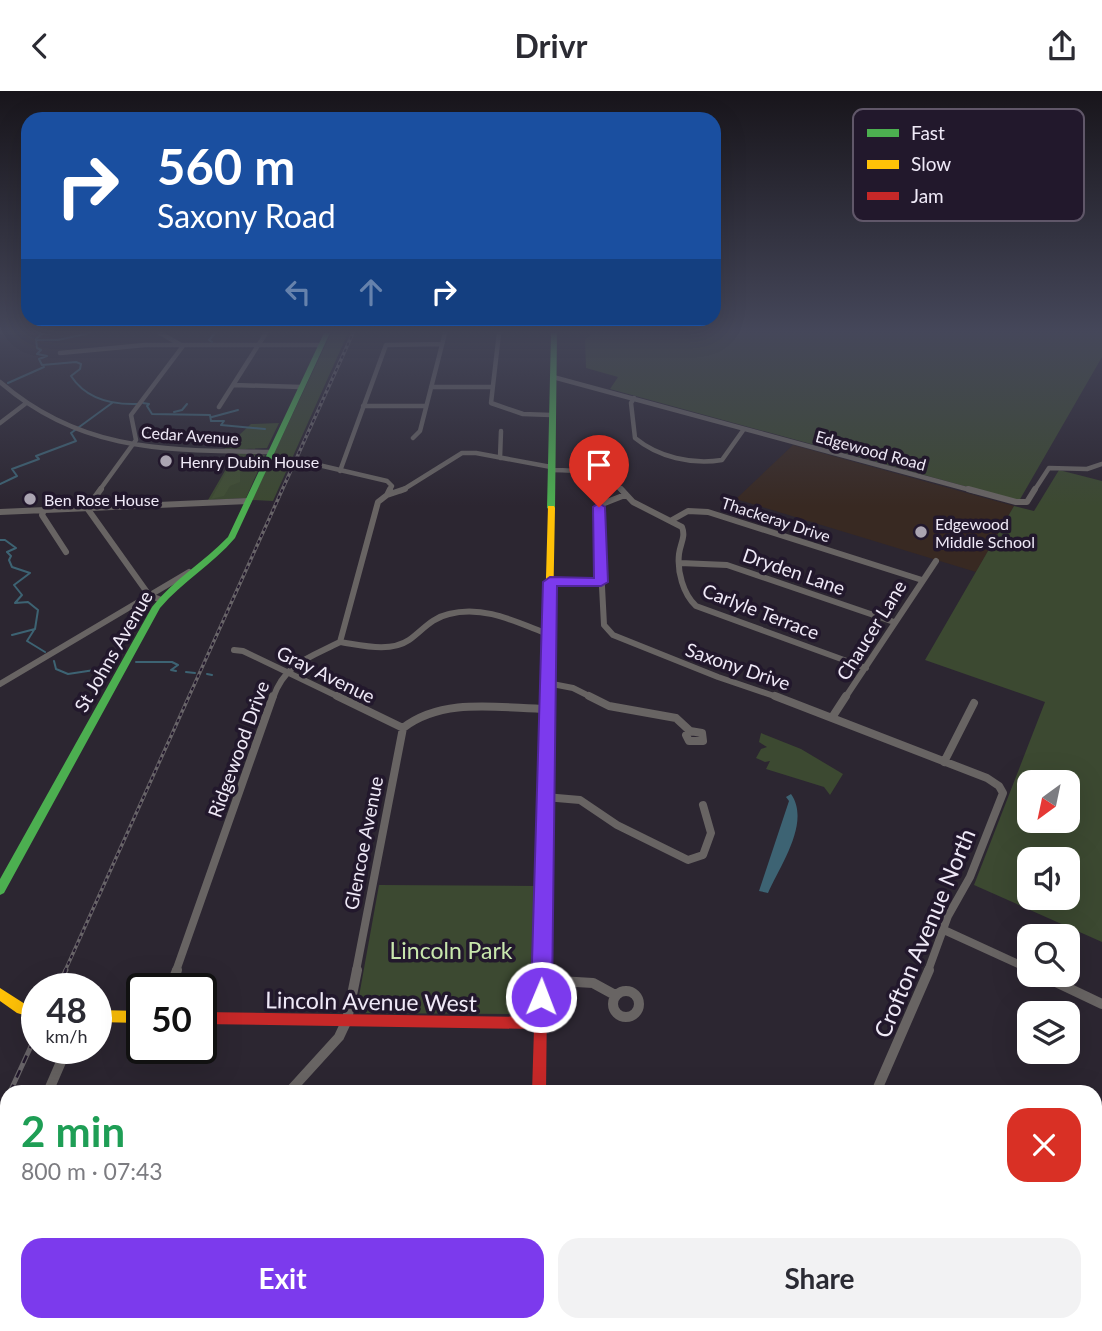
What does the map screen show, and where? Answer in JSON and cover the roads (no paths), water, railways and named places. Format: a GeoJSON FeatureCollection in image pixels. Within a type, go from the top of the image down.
{"type":"FeatureCollection","features":[{"type":"Feature","properties":{"kind":"street","name":"Cedar Avenue"},"geometry":{"type":"LineString","coordinates":[[10,391],[25,404],[90,433],[134,443],[188,450],[269,452]]}},
{"type":"Feature","properties":{"kind":"street"},"geometry":{"type":"LineString","coordinates":[[87,508],[134,443],[137,436],[130,421],[131,415],[149,391]]}},
{"type":"Feature","properties":{"kind":"street"},"geometry":{"type":"LineString","coordinates":[[219,407],[230,391]]}},
{"type":"Feature","properties":{"kind":"street","name":"St Johns Avenue"},"geometry":{"type":"LineString","coordinates":[[0,890],[160,600],[226,545],[299,391]]}},
{"type":"Feature","properties":{"kind":"street"},"geometry":{"type":"LineString","coordinates":[[340,471],[369,391]]}},
{"type":"Feature","properties":{"kind":"street"},"geometry":{"type":"LineString","coordinates":[[413,438],[420,431],[430,391]]}},
{"type":"Feature","properties":{"kind":"street"},"geometry":{"type":"LineString","coordinates":[[491,391],[490,400],[496,406],[523,414],[551,415]]}},
{"type":"Feature","properties":{"kind":"street"},"geometry":{"type":"LineString","coordinates":[[539,1085],[552,391]]}},
{"type":"Feature","properties":{"kind":"street","name":"Edgewood Road"},"geometry":{"type":"LineString","coordinates":[[606,391],[1021,503],[1027,502],[1049,468],[1087,469],[1102,464]]}},
{"type":"Feature","properties":{"kind":"street"},"geometry":{"type":"LineString","coordinates":[[634,398],[631,403],[635,438],[644,446],[677,457],[705,462],[722,460],[744,429]]}},
{"type":"Feature","properties":{"kind":"street"},"geometry":{"type":"LineString","coordinates":[[0,423],[25,404]]}},
{"type":"Feature","properties":{"kind":"street"},"geometry":{"type":"LineString","coordinates":[[363,406],[426,406]]}},
{"type":"Feature","properties":{"kind":"street"},"geometry":{"type":"LineString","coordinates":[[500,431],[500,458]]}},
{"type":"Feature","properties":{"kind":"street"},"geometry":{"type":"LineString","coordinates":[[548,634],[493,613],[472,611],[440,617],[426,624],[409,640],[395,645],[384,647],[340,642],[378,502],[462,453],[476,453],[551,468],[577,470],[605,478],[641,507],[672,520]]}},
{"type":"Feature","properties":{"kind":"street"},"geometry":{"type":"LineString","coordinates":[[310,463],[371,475],[391,484],[409,485]]}},
{"type":"Feature","properties":{"kind":"street"},"geometry":{"type":"LineString","coordinates":[[387,495],[391,484]]}},
{"type":"Feature","properties":{"kind":"street","name":"Saxony Drive"},"geometry":{"type":"LineString","coordinates":[[625,495],[602,504],[597,510],[604,625],[613,635],[718,677],[833,716],[988,778],[1000,788]]}},
{"type":"Feature","properties":{"kind":"street"},"geometry":{"type":"LineString","coordinates":[[0,512],[248,501]]}},
{"type":"Feature","properties":{"kind":"street"},"geometry":{"type":"LineString","coordinates":[[87,508],[149,595],[160,600]]}},
{"type":"Feature","properties":{"kind":"street"},"geometry":{"type":"LineString","coordinates":[[44,510],[43,515],[66,552]]}},
{"type":"Feature","properties":{"kind":"street","name":"Thackeray Drive"},"geometry":{"type":"LineString","coordinates":[[672,520],[688,511],[708,512],[922,580]]}},
{"type":"Feature","properties":{"kind":"street","name":"Carlyle Terrace"},"geometry":{"type":"LineString","coordinates":[[672,520],[685,532],[679,552],[680,563],[685,594],[696,605],[866,668]]}},
{"type":"Feature","properties":{"kind":"street","name":"Chaucer Lane"},"geometry":{"type":"LineString","coordinates":[[833,716],[936,561]]}},
{"type":"Feature","properties":{"kind":"street","name":"Dryden Lane"},"geometry":{"type":"LineString","coordinates":[[680,563],[727,565],[894,622]]}},
{"type":"Feature","properties":{"kind":"street"},"geometry":{"type":"LineString","coordinates":[[0,684],[199,566]]}},
{"type":"Feature","properties":{"kind":"street"},"geometry":{"type":"LineString","coordinates":[[550,582],[601,582]]}},
{"type":"Feature","properties":{"kind":"street","name":"Ridgewood Drive"},"geometry":{"type":"LineString","coordinates":[[176,973],[278,684],[285,672],[340,642]]}},
{"type":"Feature","properties":{"kind":"street","name":"Gray Avenue"},"geometry":{"type":"LineString","coordinates":[[234,650],[243,651],[403,728]]}},
{"type":"Feature","properties":{"kind":"street"},"geometry":{"type":"LineString","coordinates":[[547,683],[572,688],[609,706],[677,718],[690,731]]}},
{"type":"Feature","properties":{"kind":"street"},"geometry":{"type":"LineString","coordinates":[[944,762],[975,703]]}},
{"type":"Feature","properties":{"kind":"street"},"geometry":{"type":"LineString","coordinates":[[403,728],[423,715],[445,709],[547,709]]}},
{"type":"Feature","properties":{"kind":"street","name":"Glencoe Avenue"},"geometry":{"type":"LineString","coordinates":[[295,1085],[338,1037],[347,1020],[403,728]]}},
{"type":"Feature","properties":{"kind":"street","name":"Crofton Avenue North"},"geometry":{"type":"LineString","coordinates":[[879,1085],[948,916],[971,877],[1003,799],[1000,788]]}},
{"type":"Feature","properties":{"kind":"street"},"geometry":{"type":"LineString","coordinates":[[545,797],[580,800],[617,825],[688,860],[703,855],[711,833],[703,805]]}},
{"type":"Feature","properties":{"kind":"street"},"geometry":{"type":"LineString","coordinates":[[944,930],[1017,963]]}},
{"type":"Feature","properties":{"kind":"street"},"geometry":{"type":"LineString","coordinates":[[542,980],[593,983],[615,995]]}},
{"type":"Feature","properties":{"kind":"street"},"geometry":{"type":"LineString","coordinates":[[1066,987],[1102,1004]]}},
{"type":"Feature","properties":{"kind":"street"},"geometry":{"type":"LineString","coordinates":[[0,994],[21,1008]]}},
{"type":"Feature","properties":{"kind":"street","name":"Lincoln Avenue West"},"geometry":{"type":"LineString","coordinates":[[217,1018],[541,1023]]}},
{"type":"Feature","properties":{"kind":"street"},"geometry":{"type":"LineString","coordinates":[[51,1085],[59,1064]]}},
{"type":"Feature","properties":{"kind":"water"},"geometry":{"type":"Polygon","coordinates":[[[791,794],[798,817],[792,844],[768,893],[759,891],[789,801],[786,797],[791,794]]]}},
{"type":"Feature","properties":{"kind":"waterway"},"geometry":{"type":"LineString","coordinates":[[85,391],[109,402],[138,404]]}},
{"type":"Feature","properties":{"kind":"waterway"},"geometry":{"type":"LineString","coordinates":[[0,484],[17,476],[12,469],[39,459],[36,456],[76,441],[71,433],[112,403]]}},
{"type":"Feature","properties":{"kind":"waterway"},"geometry":{"type":"LineString","coordinates":[[143,403],[149,404],[147,406],[152,414],[210,415],[211,421],[224,421],[221,425],[265,429]]}},
{"type":"Feature","properties":{"kind":"waterway"},"geometry":{"type":"LineString","coordinates":[[174,412],[182,410],[187,404]]}},
{"type":"Feature","properties":{"kind":"waterway"},"geometry":{"type":"LineString","coordinates":[[212,417],[238,410]]}},
{"type":"Feature","properties":{"kind":"waterway"},"geometry":{"type":"LineString","coordinates":[[0,540],[5,540],[16,548],[7,552],[11,556],[9,560],[12,567],[30,573],[14,585],[22,595],[15,603],[28,602],[38,610],[35,629],[12,635]]}},
{"type":"Feature","properties":{"kind":"waterway"},"geometry":{"type":"LineString","coordinates":[[34,630],[27,641],[45,652]]}},
{"type":"Feature","properties":{"kind":"waterway"},"geometry":{"type":"LineString","coordinates":[[54,661],[56,669],[68,674],[101,669]]}},
{"type":"Feature","properties":{"kind":"waterway"},"geometry":{"type":"LineString","coordinates":[[136,662],[172,662],[178,665],[171,670],[176,671]]}},
{"type":"Feature","properties":{"kind":"waterway"},"geometry":{"type":"LineString","coordinates":[[186,672],[195,673]]}},
{"type":"Feature","properties":{"kind":"waterway"},"geometry":{"type":"LineString","coordinates":[[207,674],[212,675]]}},
{"type":"Feature","properties":{"kind":"railway"},"geometry":{"type":"LineString","coordinates":[[65,971],[327,391]]}},
{"type":"Feature","properties":{"kind":"railway"},"geometry":{"type":"LineString","coordinates":[[13,1085],[23,1064]]}},
{"type":"Feature","properties":{"kind":"place","name":"Henry Dubin House"},"geometry":{"type":"Point","coordinates":[166,461]}},
{"type":"Feature","properties":{"kind":"place","name":"Ben Rose House"},"geometry":{"type":"Point","coordinates":[30,499]}},
{"type":"Feature","properties":{"kind":"place","name":"Edgewood Middle School"},"geometry":{"type":"Point","coordinates":[921,532]}},
{"type":"Feature","properties":{"kind":"park label","name":"Lincoln Park"},"geometry":{"type":"Point","coordinates":[451,950]}}]}
